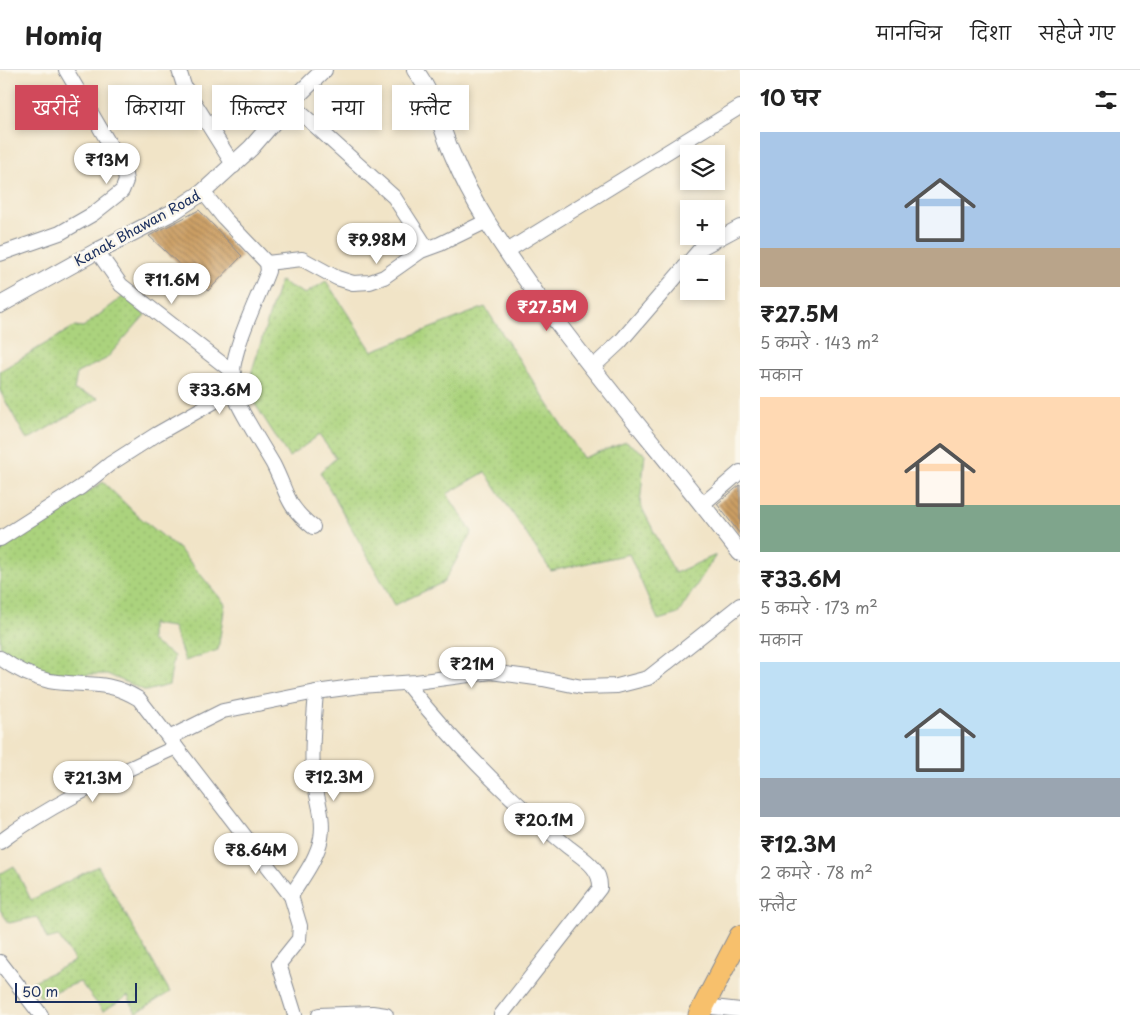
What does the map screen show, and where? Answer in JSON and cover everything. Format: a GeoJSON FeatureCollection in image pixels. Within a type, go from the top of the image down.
{"type":"FeatureCollection","features":[{"type":"Feature","properties":{"kind":"main road"},"geometry":{"type":"LineString","coordinates":[[701,1011],[740,936]]}},
{"type":"Feature","properties":{"kind":"street"},"geometry":{"type":"LineString","coordinates":[[0,254],[60,232],[93,214],[122,191],[126,181],[124,169],[66,70]]}},
{"type":"Feature","properties":{"kind":"street"},"geometry":{"type":"LineString","coordinates":[[179,70],[184,86],[234,166]]}},
{"type":"Feature","properties":{"kind":"street","name":"Kanak Bhawan Road"},"geometry":{"type":"LineString","coordinates":[[304,89],[324,70]]}},
{"type":"Feature","properties":{"kind":"street"},"geometry":{"type":"LineString","coordinates":[[415,70],[434,102],[453,156],[487,221],[507,251],[592,368],[703,504],[740,553]]}},
{"type":"Feature","properties":{"kind":"street"},"geometry":{"type":"LineString","coordinates":[[507,251],[740,106]]}},
{"type":"Feature","properties":{"kind":"street"},"geometry":{"type":"LineString","coordinates":[[304,116],[394,197],[427,248]]}},
{"type":"Feature","properties":{"kind":"street","name":"Kanak Bhawan Road"},"geometry":{"type":"LineString","coordinates":[[0,305],[96,251],[173,212],[203,192],[234,166],[266,130]]}},
{"type":"Feature","properties":{"kind":"street"},"geometry":{"type":"LineString","coordinates":[[203,192],[224,218],[267,263],[268,271],[235,354],[232,391],[274,466],[286,497],[297,514],[313,527]]}},
{"type":"Feature","properties":{"kind":"street"},"geometry":{"type":"LineString","coordinates":[[267,263],[302,259],[337,278],[353,283],[370,282],[384,277],[427,248],[440,244],[487,221]]}},
{"type":"Feature","properties":{"kind":"street"},"geometry":{"type":"LineString","coordinates":[[592,368],[620,342],[702,248],[740,227]]}},
{"type":"Feature","properties":{"kind":"street"},"geometry":{"type":"LineString","coordinates":[[96,251],[122,285],[234,373]]}},
{"type":"Feature","properties":{"kind":"street"},"geometry":{"type":"LineString","coordinates":[[0,539],[80,487],[156,434],[232,391]]}},
{"type":"Feature","properties":{"kind":"street"},"geometry":{"type":"LineString","coordinates":[[703,504],[740,472]]}},
{"type":"Feature","properties":{"kind":"street"},"geometry":{"type":"LineString","coordinates":[[0,842],[25,823],[172,743],[223,711],[316,692],[490,672],[543,679],[582,687],[617,686],[648,678],[740,604]]}},
{"type":"Feature","properties":{"kind":"street"},"geometry":{"type":"LineString","coordinates":[[0,658],[13,668],[48,680],[106,684],[124,690],[139,699],[291,896],[300,926],[299,939],[279,964],[295,1015]]}},
{"type":"Feature","properties":{"kind":"street"},"geometry":{"type":"LineString","coordinates":[[406,683],[443,729],[484,771],[565,844],[596,869],[600,878],[600,888],[501,1015]]}},
{"type":"Feature","properties":{"kind":"street"},"geometry":{"type":"LineString","coordinates":[[291,896],[314,858],[321,839],[323,821],[313,775],[312,750],[316,692]]}},
{"type":"Feature","properties":{"kind":"street"},"geometry":{"type":"LineString","coordinates":[[0,962],[41,1015]]}},
{"type":"Feature","properties":{"kind":"street"},"geometry":{"type":"LineString","coordinates":[[701,1011],[740,1010]]}},
{"type":"Feature","properties":{"kind":"street"},"geometry":{"type":"LineString","coordinates":[[320,1015],[372,1013],[386,1015]]}},
{"type":"Feature","properties":{"kind":"green space"},"geometry":{"type":"Polygon","coordinates":[[[280,281],[305,294],[326,281],[372,351],[485,307],[583,458],[626,442],[645,454],[640,504],[675,573],[716,555],[678,614],[658,620],[629,554],[551,571],[485,472],[447,494],[472,532],[444,582],[395,605],[320,472],[336,458],[319,435],[289,457],[246,390],[280,281]]]}},
{"type":"Feature","properties":{"kind":"green space"},"geometry":{"type":"Polygon","coordinates":[[[124,296],[145,315],[106,359],[77,373],[74,390],[99,398],[27,440],[0,391],[0,371],[75,326],[83,327],[124,296]]]}},
{"type":"Feature","properties":{"kind":"green space"},"geometry":{"type":"Polygon","coordinates":[[[103,482],[137,515],[180,550],[225,604],[218,650],[185,661],[173,627],[151,624],[151,641],[174,656],[169,685],[146,691],[107,674],[53,675],[17,660],[0,646],[0,550],[103,482]]]}},
{"type":"Feature","properties":{"kind":"green space"},"geometry":{"type":"Polygon","coordinates":[[[14,866],[31,900],[98,866],[170,992],[136,1013],[128,996],[103,1011],[80,982],[40,997],[32,982],[75,961],[58,936],[47,939],[37,917],[9,923],[0,910],[0,874],[14,866]]]}},
{"type":"Feature","properties":{"kind":"building"},"geometry":{"type":"Polygon","coordinates":[[[199,210],[242,256],[208,291],[149,236],[199,210]]]}},
{"type":"Feature","properties":{"kind":"building"},"geometry":{"type":"Polygon","coordinates":[[[740,485],[740,534],[717,504],[740,485]]]}}]}
